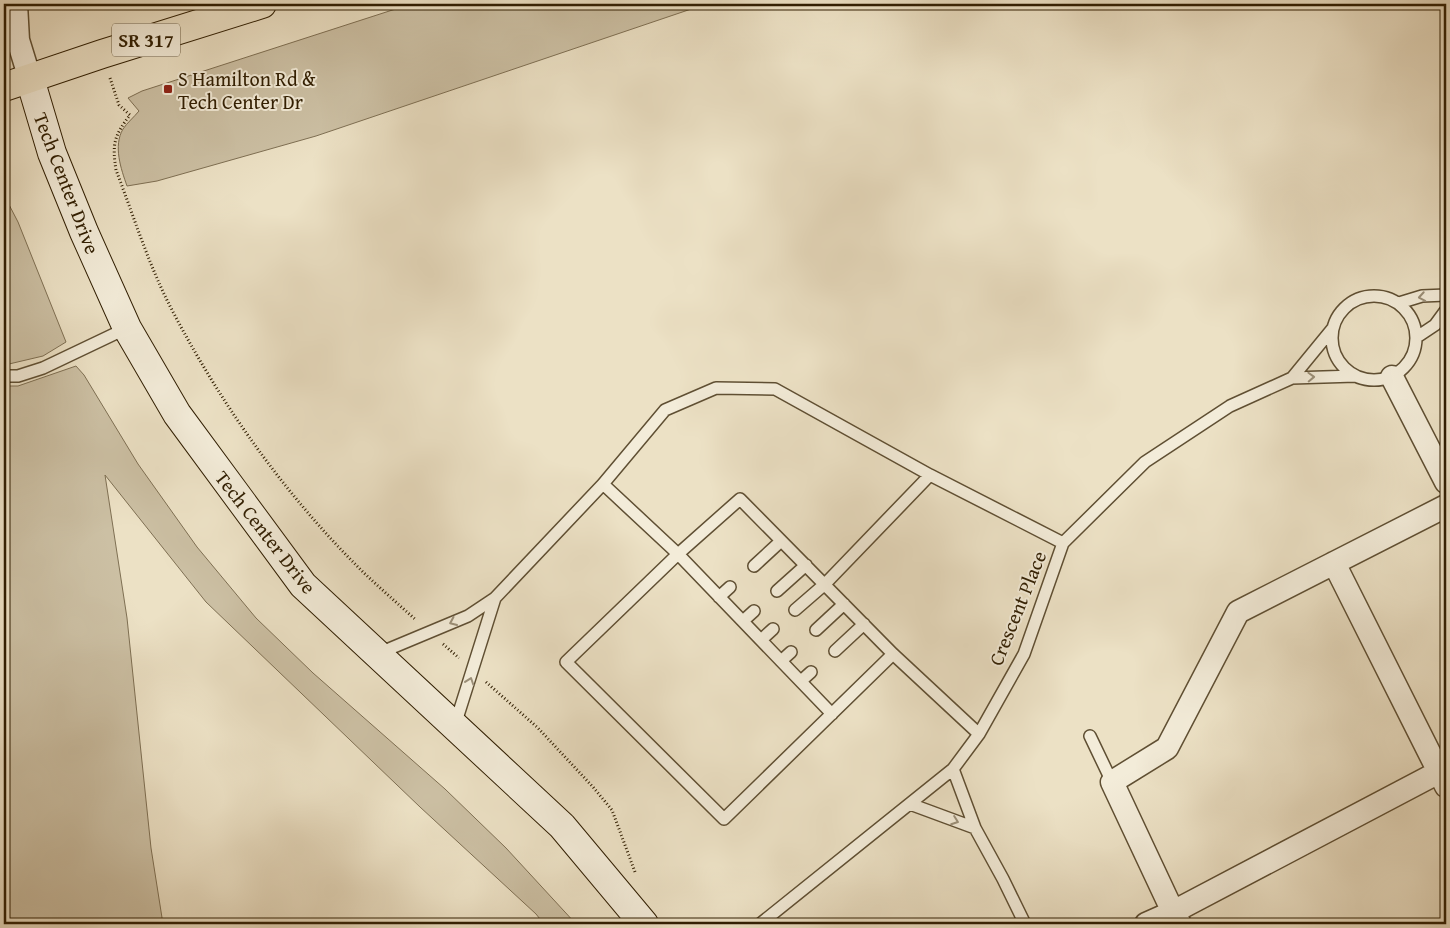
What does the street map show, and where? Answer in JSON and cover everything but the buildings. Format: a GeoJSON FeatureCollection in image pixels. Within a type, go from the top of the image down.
{"type":"FeatureCollection","features":[{"type":"Feature","properties":{"kind":"main road","name":"SR 317"},"geometry":{"type":"LineString","coordinates":[[4,87],[262,4]]}},
{"type":"Feature","properties":{"kind":"main road","name":"Tech Center Drive"},"geometry":{"type":"LineString","coordinates":[[30,78],[52,153],[84,232],[127,328],[177,414],[303,585],[562,826],[644,924]]}},
{"type":"Feature","properties":{"kind":"street"},"geometry":{"type":"LineString","coordinates":[[16,4],[18,40],[30,78]]}},
{"type":"Feature","properties":{"kind":"street"},"geometry":{"type":"LineString","coordinates":[[1392,377],[1446,482]]}},
{"type":"Feature","properties":{"kind":"street"},"geometry":{"type":"LineString","coordinates":[[1176,918],[1112,782],[1167,748],[1238,612],[1446,506]]}},
{"type":"Feature","properties":{"kind":"street"},"geometry":{"type":"LineString","coordinates":[[1146,924],[1176,918],[1444,776],[1334,563]]}},
{"type":"Feature","properties":{"kind":"lane"},"geometry":{"type":"LineString","coordinates":[[1374,295],[1387,297],[1399,303],[1412,318],[1417,337],[1410,361],[1392,377],[1368,380],[1356,376],[1344,367],[1336,356],[1332,342],[1333,328],[1338,315],[1348,304],[1360,298],[1374,295]]}},
{"type":"Feature","properties":{"kind":"lane"},"geometry":{"type":"LineString","coordinates":[[1399,303],[1422,296],[1446,295]]}},
{"type":"Feature","properties":{"kind":"lane"},"geometry":{"type":"LineString","coordinates":[[1417,337],[1435,325],[1446,310]]}},
{"type":"Feature","properties":{"kind":"lane"},"geometry":{"type":"LineString","coordinates":[[4,376],[18,376],[43,368],[127,328]]}},
{"type":"Feature","properties":{"kind":"lane","name":"Crescent Place"},"geometry":{"type":"LineString","coordinates":[[1292,378],[1333,328]]}},
{"type":"Feature","properties":{"kind":"lane","name":"Crescent Place"},"geometry":{"type":"LineString","coordinates":[[760,924],[953,769],[978,734],[1024,654],[1063,543],[1145,462],[1230,406],[1292,378],[1356,376]]}},
{"type":"Feature","properties":{"kind":"lane"},"geometry":{"type":"LineString","coordinates":[[377,654],[468,616],[495,598],[603,484],[664,410],[716,388],[775,389],[930,475],[1063,543]]}},
{"type":"Feature","properties":{"kind":"lane"},"geometry":{"type":"LineString","coordinates":[[795,610],[825,584],[930,475]]}},
{"type":"Feature","properties":{"kind":"lane"},"geometry":{"type":"LineString","coordinates":[[603,484],[678,554],[832,714]]}},
{"type":"Feature","properties":{"kind":"lane"},"geometry":{"type":"LineString","coordinates":[[893,654],[724,819],[566,662],[678,554],[740,500],[893,654],[978,734]]}},
{"type":"Feature","properties":{"kind":"lane"},"geometry":{"type":"LineString","coordinates":[[754,566],[781,540]]}},
{"type":"Feature","properties":{"kind":"lane"},"geometry":{"type":"LineString","coordinates":[[777,591],[806,565]]}},
{"type":"Feature","properties":{"kind":"lane"},"geometry":{"type":"LineString","coordinates":[[719,597],[730,587]]}},
{"type":"Feature","properties":{"kind":"lane"},"geometry":{"type":"LineString","coordinates":[[454,727],[495,598]]}},
{"type":"Feature","properties":{"kind":"lane"},"geometry":{"type":"LineString","coordinates":[[816,630],[844,604]]}},
{"type":"Feature","properties":{"kind":"lane"},"geometry":{"type":"LineString","coordinates":[[743,621],[754,611]]}},
{"type":"Feature","properties":{"kind":"lane"},"geometry":{"type":"LineString","coordinates":[[835,650],[864,624]]}},
{"type":"Feature","properties":{"kind":"lane"},"geometry":{"type":"LineString","coordinates":[[761,640],[773,630]]}},
{"type":"Feature","properties":{"kind":"lane"},"geometry":{"type":"LineString","coordinates":[[781,661],[791,652]]}},
{"type":"Feature","properties":{"kind":"lane"},"geometry":{"type":"LineString","coordinates":[[801,681],[811,672]]}},
{"type":"Feature","properties":{"kind":"lane"},"geometry":{"type":"LineString","coordinates":[[1090,736],[1112,782]]}},
{"type":"Feature","properties":{"kind":"lane"},"geometry":{"type":"LineString","coordinates":[[953,769],[975,828],[1025,924]]}},
{"type":"Feature","properties":{"kind":"lane"},"geometry":{"type":"LineString","coordinates":[[910,804],[975,828]]}},
{"type":"Feature","properties":{"kind":"path"},"geometry":{"type":"LineString","coordinates":[[102,54],[119,105],[130,115],[118,131],[114,141],[114,156],[116,170],[151,265],[171,309],[208,374],[256,448],[320,526],[362,571],[545,735],[593,786],[612,810],[638,880]]}},
{"type":"Feature","properties":{"kind":"shaded area"},"geometry":{"type":"Polygon","coordinates":[[[411,4],[706,4],[316,136],[157,181],[127,186],[119,158],[120,136],[126,125],[139,111],[128,98],[142,91],[411,4]]]}},
{"type":"Feature","properties":{"kind":"shaded area"},"geometry":{"type":"Polygon","coordinates":[[[4,195],[18,222],[66,342],[43,356],[9,364],[4,364],[4,195]]]}},
{"type":"Feature","properties":{"kind":"shaded area"},"geometry":{"type":"Polygon","coordinates":[[[76,366],[84,375],[138,464],[197,547],[256,618],[313,673],[445,789],[506,848],[576,924],[544,924],[536,914],[420,807],[206,602],[105,475],[127,618],[151,848],[163,924],[4,924],[4,386],[18,386],[76,366]]]}},
{"type":"Feature","properties":{"kind":"place","name":"S Hamilton Rd & Tech Center Dr"},"geometry":{"type":"Point","coordinates":[168,89]}}]}
